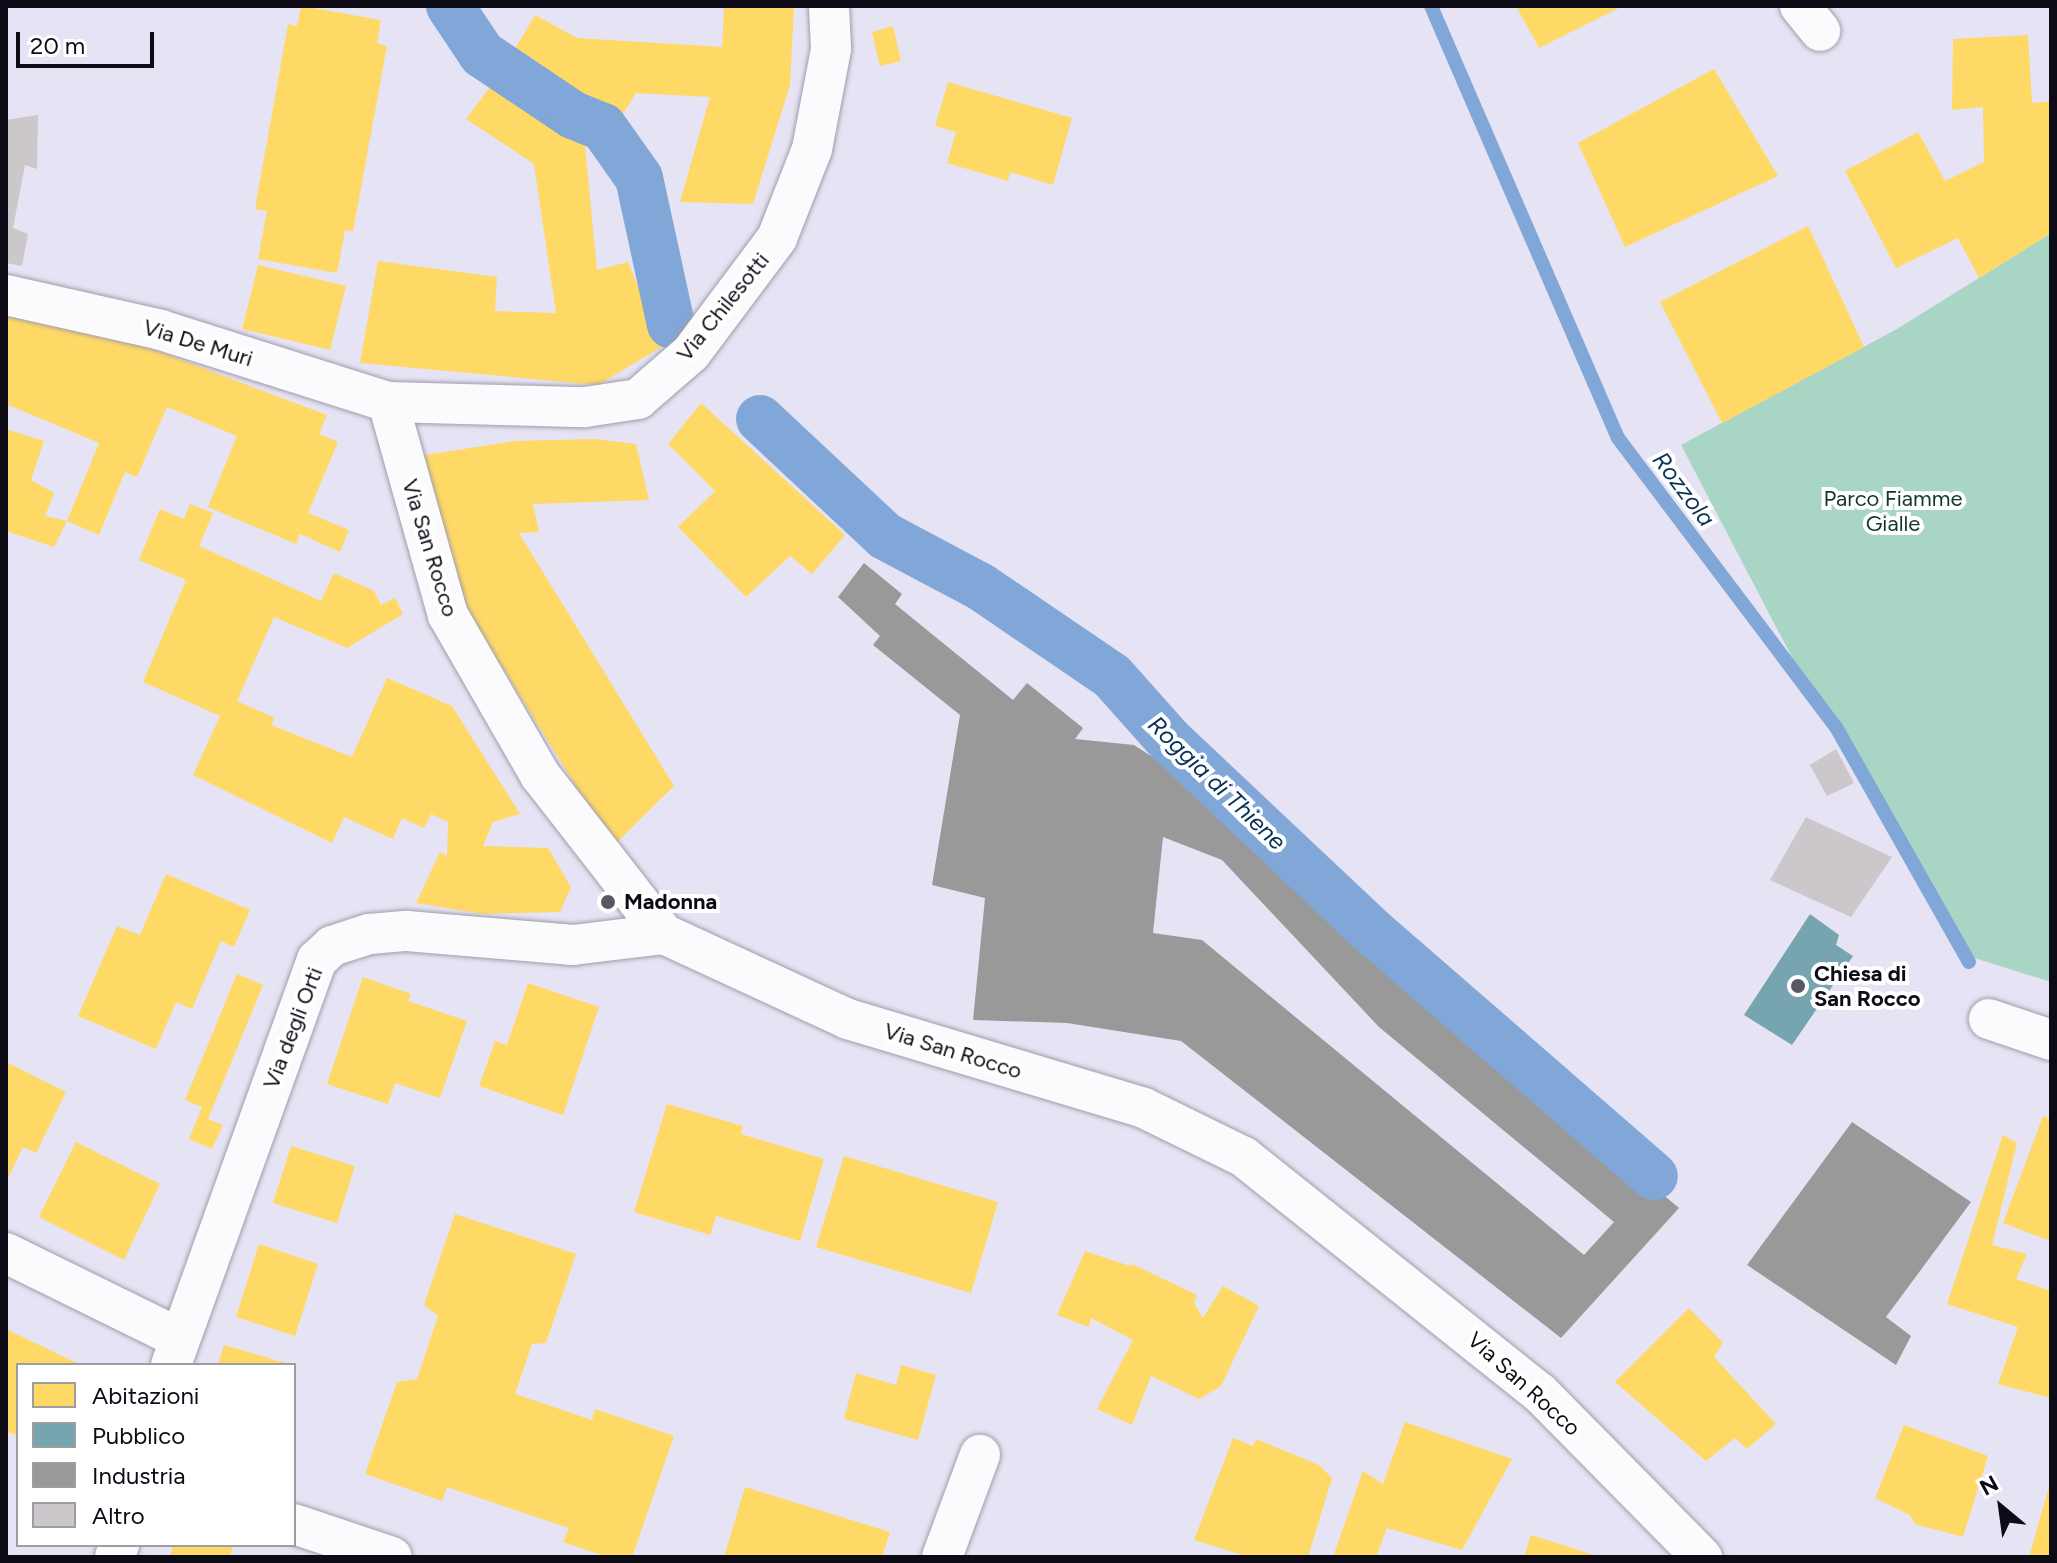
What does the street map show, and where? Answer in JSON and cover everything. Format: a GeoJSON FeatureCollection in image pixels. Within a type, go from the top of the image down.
{"type":"FeatureCollection","features":[{"type":"Feature","properties":{"kind":"street","name":"Via Chilesotti"},"geometry":{"type":"LineString","coordinates":[[388,402],[585,407],[638,399],[691,353],[777,238],[812,149],[831,49],[829,6]]}},
{"type":"Feature","properties":{"kind":"street","name":"Via De Muri"},"geometry":{"type":"LineString","coordinates":[[6,295],[161,330],[388,402]]}},
{"type":"Feature","properties":{"kind":"street","name":"Via San Rocco"},"geometry":{"type":"LineString","coordinates":[[388,402],[448,615],[540,775],[664,934],[848,1019],[1144,1108],[1244,1157],[1540,1393],[1702,1557]]}},
{"type":"Feature","properties":{"kind":"street","name":"Via degli Orti"},"geometry":{"type":"LineString","coordinates":[[6,1253],[175,1352],[317,960],[332,946],[370,934],[407,931],[573,945],[664,934]]}},
{"type":"Feature","properties":{"kind":"street"},"geometry":{"type":"LineString","coordinates":[[1989,1019],[2051,1040]]}},
{"type":"Feature","properties":{"kind":"street"},"geometry":{"type":"LineString","coordinates":[[942,1557],[980,1455]]}},
{"type":"Feature","properties":{"kind":"street"},"geometry":{"type":"LineString","coordinates":[[296,1525],[392,1557]]}},
{"type":"Feature","properties":{"kind":"green space","name":"Parco Fiamme Gialle"},"geometry":{"type":"Polygon","coordinates":[[[2051,233],[2051,982],[1971,957],[1819,709],[1681,445],[1897,329],[2051,233]]]}},
{"type":"Feature","properties":{"kind":"building: Abitazioni"},"geometry":{"type":"Polygon","coordinates":[[[301,6],[381,20],[377,43],[387,46],[353,231],[345,230],[337,273],[258,259],[267,211],[255,209],[288,24],[297,26],[301,6]]]}},
{"type":"Feature","properties":{"kind":"building: Abitazioni"},"geometry":{"type":"Polygon","coordinates":[[[724,6],[794,6],[790,85],[753,204],[680,202],[710,97],[636,93],[619,120],[510,57],[535,15],[577,38],[722,47],[724,6]]]}},
{"type":"Feature","properties":{"kind":"building: Abitazioni"},"geometry":{"type":"Polygon","coordinates":[[[1516,6],[1623,6],[1539,48],[1516,6]]]}},
{"type":"Feature","properties":{"kind":"building: Abitazioni"},"geometry":{"type":"Polygon","coordinates":[[[893,26],[901,61],[880,66],[872,32],[893,26]]]}},
{"type":"Feature","properties":{"kind":"building: Abitazioni"},"geometry":{"type":"Polygon","coordinates":[[[2028,35],[2032,103],[2051,101],[2051,233],[1979,278],[1958,238],[1896,268],[1845,171],[1918,132],[1945,181],[1984,162],[1983,107],[1952,110],[1953,39],[2028,35]]]}},
{"type":"Feature","properties":{"kind":"building: Abitazioni"},"geometry":{"type":"Polygon","coordinates":[[[1714,69],[1778,176],[1625,247],[1578,143],[1714,69]]]}},
{"type":"Feature","properties":{"kind":"building: Abitazioni"},"geometry":{"type":"Polygon","coordinates":[[[494,82],[583,125],[597,270],[628,262],[663,346],[598,385],[360,363],[378,261],[497,277],[495,311],[556,313],[534,164],[466,119],[494,82]]]}},
{"type":"Feature","properties":{"kind":"building: Abitazioni"},"geometry":{"type":"Polygon","coordinates":[[[948,82],[1072,118],[1053,185],[1010,172],[1008,181],[947,163],[956,132],[935,126],[948,82]]]}},
{"type":"Feature","properties":{"kind":"building: Abitazioni"},"geometry":{"type":"Polygon","coordinates":[[[1808,226],[1864,347],[1722,423],[1660,302],[1808,226]]]}},
{"type":"Feature","properties":{"kind":"building: Abitazioni"},"geometry":{"type":"Polygon","coordinates":[[[258,265],[346,286],[330,350],[242,329],[258,265]]]}},
{"type":"Feature","properties":{"kind":"building: Abitazioni"},"geometry":{"type":"Polygon","coordinates":[[[6,317],[32,318],[131,341],[327,415],[319,434],[338,442],[308,513],[349,530],[340,552],[300,534],[296,544],[208,507],[237,436],[167,407],[137,477],[125,472],[99,535],[67,521],[99,443],[6,404],[6,317]]]}},
{"type":"Feature","properties":{"kind":"building: Abitazioni"},"geometry":{"type":"Polygon","coordinates":[[[701,403],[845,535],[812,574],[790,556],[746,597],[678,527],[715,491],[668,444],[701,403]]]}},
{"type":"Feature","properties":{"kind":"building: Abitazioni"},"geometry":{"type":"Polygon","coordinates":[[[6,429],[44,441],[31,480],[54,493],[45,516],[67,521],[54,547],[6,531],[6,429]]]}},
{"type":"Feature","properties":{"kind":"building: Abitazioni"},"geometry":{"type":"Polygon","coordinates":[[[595,439],[636,444],[649,500],[533,504],[539,532],[519,533],[674,786],[613,846],[473,620],[440,548],[419,456],[514,441],[595,439]]]}},
{"type":"Feature","properties":{"kind":"building: Abitazioni"},"geometry":{"type":"Polygon","coordinates":[[[190,504],[213,513],[199,546],[321,601],[334,573],[374,591],[381,605],[395,598],[403,614],[347,648],[274,617],[237,701],[275,718],[271,725],[352,757],[387,678],[452,706],[520,814],[493,822],[483,846],[548,848],[571,887],[560,912],[483,914],[416,903],[440,852],[447,856],[448,822],[431,814],[424,828],[402,818],[393,839],[344,817],[332,843],[193,775],[220,716],[143,682],[186,580],[139,560],[160,509],[184,519],[190,504]]]}},
{"type":"Feature","properties":{"kind":"building: Abitazioni"},"geometry":{"type":"Polygon","coordinates":[[[166,874],[250,910],[234,947],[221,941],[192,1009],[176,1002],[156,1049],[78,1016],[117,926],[140,935],[166,874]]]}},
{"type":"Feature","properties":{"kind":"building: Abitazioni"},"geometry":{"type":"Polygon","coordinates":[[[237,974],[263,985],[208,1119],[223,1125],[212,1149],[189,1139],[202,1107],[185,1100],[237,974]]]}},
{"type":"Feature","properties":{"kind":"building: Abitazioni"},"geometry":{"type":"Polygon","coordinates":[[[363,977],[411,994],[408,1001],[467,1021],[440,1098],[395,1083],[388,1104],[327,1084],[363,977]]]}},
{"type":"Feature","properties":{"kind":"building: Abitazioni"},"geometry":{"type":"Polygon","coordinates":[[[528,983],[599,1007],[563,1115],[479,1086],[495,1041],[507,1045],[528,983]]]}},
{"type":"Feature","properties":{"kind":"building: Abitazioni"},"geometry":{"type":"Polygon","coordinates":[[[6,1062],[66,1092],[36,1153],[23,1147],[6,1182],[6,1062]]]}},
{"type":"Feature","properties":{"kind":"building: Abitazioni"},"geometry":{"type":"Polygon","coordinates":[[[667,1104],[743,1126],[741,1134],[824,1159],[800,1241],[716,1216],[710,1235],[634,1212],[667,1104]]]}},
{"type":"Feature","properties":{"kind":"building: Abitazioni"},"geometry":{"type":"Polygon","coordinates":[[[2043,1116],[2051,1119],[2051,1241],[2003,1223],[2043,1116]]]}},
{"type":"Feature","properties":{"kind":"building: Abitazioni"},"geometry":{"type":"Polygon","coordinates":[[[2003,1135],[2017,1143],[1992,1245],[2027,1254],[2016,1279],[2051,1291],[2051,1398],[1998,1384],[2018,1327],[1947,1304],[2003,1135]]]}},
{"type":"Feature","properties":{"kind":"building: Abitazioni"},"geometry":{"type":"Polygon","coordinates":[[[76,1142],[160,1184],[124,1260],[39,1217],[76,1142]]]}},
{"type":"Feature","properties":{"kind":"building: Abitazioni"},"geometry":{"type":"Polygon","coordinates":[[[291,1146],[355,1166],[337,1223],[273,1203],[291,1146]]]}},
{"type":"Feature","properties":{"kind":"building: Abitazioni"},"geometry":{"type":"Polygon","coordinates":[[[844,1156],[998,1202],[971,1293],[816,1247],[844,1156]]]}},
{"type":"Feature","properties":{"kind":"building: Abitazioni"},"geometry":{"type":"Polygon","coordinates":[[[455,1214],[576,1254],[546,1343],[532,1344],[515,1394],[592,1420],[595,1409],[674,1436],[632,1557],[607,1557],[563,1542],[569,1528],[447,1487],[442,1501],[365,1474],[397,1382],[417,1379],[438,1316],[424,1305],[455,1214]]]}},
{"type":"Feature","properties":{"kind":"building: Abitazioni"},"geometry":{"type":"Polygon","coordinates":[[[259,1244],[318,1264],[295,1336],[236,1317],[259,1244]]]}},
{"type":"Feature","properties":{"kind":"building: Abitazioni"},"geometry":{"type":"Polygon","coordinates":[[[1085,1251],[1133,1267],[1130,1263],[1197,1295],[1194,1303],[1203,1318],[1223,1286],[1259,1306],[1221,1386],[1199,1399],[1151,1376],[1132,1425],[1097,1409],[1133,1340],[1091,1318],[1089,1327],[1057,1315],[1085,1251]]]}},
{"type":"Feature","properties":{"kind":"building: Abitazioni"},"geometry":{"type":"Polygon","coordinates":[[[1689,1308],[1723,1343],[1714,1357],[1776,1424],[1747,1449],[1735,1438],[1706,1461],[1615,1382],[1689,1308]]]}},
{"type":"Feature","properties":{"kind":"building: Abitazioni"},"geometry":{"type":"Polygon","coordinates":[[[6,1329],[77,1363],[16,1363],[16,1435],[6,1431],[6,1329]]]}},
{"type":"Feature","properties":{"kind":"building: Abitazioni"},"geometry":{"type":"Polygon","coordinates":[[[224,1345],[286,1363],[219,1363],[224,1345]]]}},
{"type":"Feature","properties":{"kind":"building: Abitazioni"},"geometry":{"type":"Polygon","coordinates":[[[901,1365],[936,1375],[918,1440],[844,1419],[856,1373],[896,1385],[901,1365]]]}},
{"type":"Feature","properties":{"kind":"building: Abitazioni"},"geometry":{"type":"Polygon","coordinates":[[[1405,1422],[1512,1459],[1462,1550],[1387,1528],[1376,1557],[1333,1557],[1363,1471],[1383,1484],[1405,1422]]]}},
{"type":"Feature","properties":{"kind":"building: Abitazioni"},"geometry":{"type":"Polygon","coordinates":[[[1904,1425],[1988,1456],[1963,1537],[1915,1524],[1910,1515],[1875,1498],[1904,1425]]]}},
{"type":"Feature","properties":{"kind":"building: Abitazioni"},"geometry":{"type":"Polygon","coordinates":[[[1233,1438],[1253,1446],[1256,1439],[1319,1465],[1332,1478],[1308,1557],[1249,1557],[1194,1540],[1233,1438]]]}},
{"type":"Feature","properties":{"kind":"building: Abitazioni"},"geometry":{"type":"Polygon","coordinates":[[[2050,1483],[2051,1557],[2029,1557],[2050,1483]]]}},
{"type":"Feature","properties":{"kind":"building: Abitazioni"},"geometry":{"type":"Polygon","coordinates":[[[745,1487],[890,1532],[882,1557],[724,1557],[745,1487]]]}},
{"type":"Feature","properties":{"kind":"building: Abitazioni"},"geometry":{"type":"Polygon","coordinates":[[[1531,1535],[1597,1556],[1524,1557],[1531,1535]]]}},
{"type":"Feature","properties":{"kind":"building: Abitazioni"},"geometry":{"type":"Polygon","coordinates":[[[172,1547],[232,1547],[230,1557],[170,1557],[172,1547]]]}},
{"type":"Feature","properties":{"kind":"building: Pubblico","name":"Chiesa di San Rocco"},"geometry":{"type":"Polygon","coordinates":[[[1810,914],[1839,935],[1836,945],[1853,956],[1792,1045],[1744,1015],[1810,914]]]}},
{"type":"Feature","properties":{"kind":"building: Industria"},"geometry":{"type":"Polygon","coordinates":[[[864,563],[902,594],[895,604],[1013,700],[1027,683],[1083,728],[1075,739],[1134,745],[1222,802],[1416,987],[1679,1208],[1561,1338],[1181,1041],[1067,1023],[973,1020],[985,898],[932,885],[960,715],[873,645],[880,636],[838,597],[864,563]],[[1163,837],[1153,933],[1202,940],[1584,1255],[1614,1222],[1379,1027],[1222,860],[1163,837]]]}},
{"type":"Feature","properties":{"kind":"building: Industria"},"geometry":{"type":"Polygon","coordinates":[[[1852,1122],[1971,1202],[1886,1317],[1911,1336],[1896,1365],[1747,1265],[1852,1122]]]}},
{"type":"Feature","properties":{"kind":"building: Altro"},"geometry":{"type":"Polygon","coordinates":[[[38,115],[37,169],[25,165],[13,228],[28,234],[22,266],[6,263],[6,120],[38,115]]]}},
{"type":"Feature","properties":{"kind":"building: Altro"},"geometry":{"type":"Polygon","coordinates":[[[1836,749],[1854,783],[1827,796],[1810,765],[1836,749]]]}},
{"type":"Feature","properties":{"kind":"building: Altro"},"geometry":{"type":"Polygon","coordinates":[[[1806,817],[1892,857],[1851,917],[1770,880],[1806,817]]]}},
{"type":"Feature","properties":{"kind":"waterway","name":"Roggia di Thiene"},"geometry":{"type":"LineString","coordinates":[[450,6],[482,54],[573,115],[603,127],[639,178],[671,325]]}},
{"type":"Feature","properties":{"kind":"waterway","name":"Rozzola"},"geometry":{"type":"LineString","coordinates":[[1431,6],[1618,438],[1836,727],[1969,962]]}},
{"type":"Feature","properties":{"kind":"waterway","name":"Roggia di Thiene"},"geometry":{"type":"LineString","coordinates":[[760,419],[885,536],[981,587],[1112,676],[1169,740],[1373,932],[1654,1176]]}},
{"type":"Feature","properties":{"kind":"place","name":"Madonna"},"geometry":{"type":"Point","coordinates":[608,902]}},
{"type":"Feature","properties":{"kind":"place","name":"Chiesa di San Rocco"},"geometry":{"type":"Point","coordinates":[1798,986]}}]}
